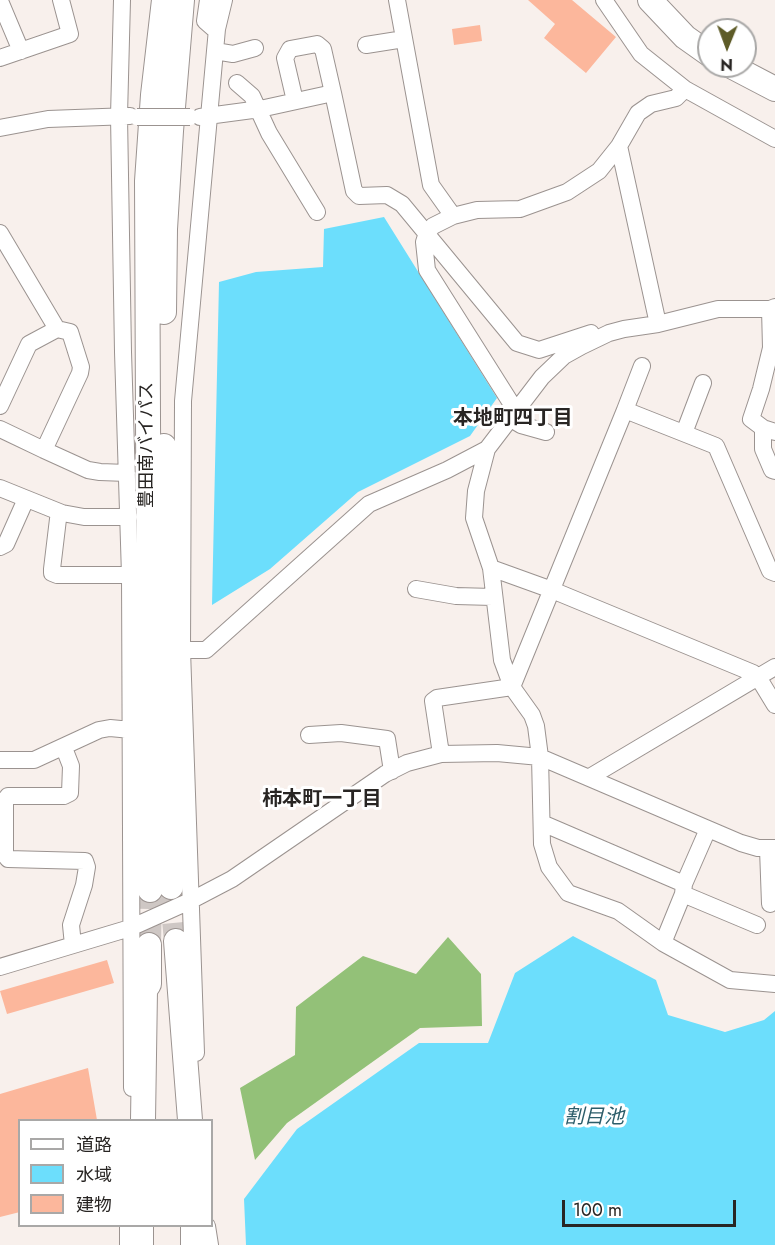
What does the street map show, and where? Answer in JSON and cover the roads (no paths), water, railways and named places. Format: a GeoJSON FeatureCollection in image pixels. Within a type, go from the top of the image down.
{"type":"FeatureCollection","features":[{"type":"Feature","properties":{"kind":"highway"},"geometry":{"type":"LineString","coordinates":[[147,181],[142,121],[150,0]]}},
{"type":"Feature","properties":{"kind":"highway","name":"豊田南バイパス"},"geometry":{"type":"LineString","coordinates":[[164,0],[153,95],[147,181],[170,893]]}},
{"type":"Feature","properties":{"kind":"highway","name":"豊田南バイパス"},"geometry":{"type":"LineString","coordinates":[[170,893],[163,362],[165,229],[172,108],[183,0]]}},
{"type":"Feature","properties":{"kind":"highway"},"geometry":{"type":"LineString","coordinates":[[165,229],[174,214],[185,71],[198,0]]}},
{"type":"Feature","properties":{"kind":"highway"},"geometry":{"type":"LineString","coordinates":[[650,0],[685,37],[697,46]]}},
{"type":"Feature","properties":{"kind":"highway"},"geometry":{"type":"LineString","coordinates":[[754,78],[775,89]]}},
{"type":"Feature","properties":{"kind":"highway"},"geometry":{"type":"LineString","coordinates":[[143,1119],[145,990],[149,984],[149,945]]}},
{"type":"Feature","properties":{"kind":"highway"},"geometry":{"type":"LineString","coordinates":[[176,947],[190,1119]]}},
{"type":"Feature","properties":{"kind":"highway"},"geometry":{"type":"LineString","coordinates":[[141,1227],[141,1245]]}},
{"type":"Feature","properties":{"kind":"highway"},"geometry":{"type":"LineString","coordinates":[[193,1227],[193,1245]]}},
{"type":"Feature","properties":{"kind":"street"},"geometry":{"type":"LineString","coordinates":[[0,58],[70,34],[61,0]]}},
{"type":"Feature","properties":{"kind":"street"},"geometry":{"type":"LineString","coordinates":[[122,0],[119,116],[130,576],[131,1119]]}},
{"type":"Feature","properties":{"kind":"street"},"geometry":{"type":"LineString","coordinates":[[208,0],[204,21],[218,29]]}},
{"type":"Feature","properties":{"kind":"street"},"geometry":{"type":"LineString","coordinates":[[200,1119],[197,1077],[170,893],[182,650],[183,401],[215,51],[224,0]]}},
{"type":"Feature","properties":{"kind":"street"},"geometry":{"type":"LineString","coordinates":[[397,0],[431,185],[453,216]]}},
{"type":"Feature","properties":{"kind":"street"},"geometry":{"type":"LineString","coordinates":[[604,0],[641,54],[685,89],[775,139]]}},
{"type":"Feature","properties":{"kind":"street"},"geometry":{"type":"LineString","coordinates":[[0,1],[21,51]]}},
{"type":"Feature","properties":{"kind":"street"},"geometry":{"type":"LineString","coordinates":[[366,45],[404,39]]}},
{"type":"Feature","properties":{"kind":"street"},"geometry":{"type":"LineString","coordinates":[[295,101],[285,57],[290,49],[317,44],[323,49],[354,191],[358,196],[387,195],[402,204],[511,336],[522,346],[539,350],[613,326],[624,329]]}},
{"type":"Feature","properties":{"kind":"street"},"geometry":{"type":"LineString","coordinates":[[215,51],[233,54],[255,48]]}},
{"type":"Feature","properties":{"kind":"street"},"geometry":{"type":"LineString","coordinates":[[237,83],[252,96],[269,133],[317,212]]}},
{"type":"Feature","properties":{"kind":"street"},"geometry":{"type":"LineString","coordinates":[[546,432],[521,425],[427,270],[424,243],[427,233],[433,226],[453,216],[477,210],[520,209],[567,192],[599,171],[619,146],[638,113],[651,104],[676,98],[685,89]]}},
{"type":"Feature","properties":{"kind":"street"},"geometry":{"type":"LineString","coordinates":[[0,128],[48,119],[119,116],[209,117],[258,110],[333,93]]}},
{"type":"Feature","properties":{"kind":"street"},"geometry":{"type":"LineString","coordinates":[[619,146],[658,324]]}},
{"type":"Feature","properties":{"kind":"street"},"geometry":{"type":"LineString","coordinates":[[0,233],[57,329]]}},
{"type":"Feature","properties":{"kind":"street"},"geometry":{"type":"LineString","coordinates":[[775,471],[772,470],[763,449],[769,430],[751,419],[771,348],[773,308],[718,309],[658,324],[624,329],[598,338],[564,356],[542,376],[487,449],[476,491],[474,518],[491,568],[502,660],[512,687],[532,715],[540,746],[542,844],[549,867],[568,893],[618,912],[663,942],[730,980],[775,984]]}},
{"type":"Feature","properties":{"kind":"street"},"geometry":{"type":"LineString","coordinates":[[0,406],[29,345],[57,329],[70,332],[81,367],[44,450]]}},
{"type":"Feature","properties":{"kind":"street"},"geometry":{"type":"LineString","coordinates":[[512,687],[642,366]]}},
{"type":"Feature","properties":{"kind":"street"},"geometry":{"type":"LineString","coordinates":[[684,433],[703,383]]}},
{"type":"Feature","properties":{"kind":"street"},"geometry":{"type":"LineString","coordinates":[[625,410],[716,446],[770,571],[775,573]]}},
{"type":"Feature","properties":{"kind":"street"},"geometry":{"type":"LineString","coordinates":[[0,429],[88,470],[127,472]]}},
{"type":"Feature","properties":{"kind":"street"},"geometry":{"type":"LineString","coordinates":[[182,650],[206,650],[369,504],[447,470],[487,449]]}},
{"type":"Feature","properties":{"kind":"street"},"geometry":{"type":"LineString","coordinates":[[0,489],[62,513],[84,517],[129,517]]}},
{"type":"Feature","properties":{"kind":"street"},"geometry":{"type":"LineString","coordinates":[[0,547],[6,544],[26,499]]}},
{"type":"Feature","properties":{"kind":"street"},"geometry":{"type":"LineString","coordinates":[[62,513],[58,519],[52,573],[57,575],[130,576]]}},
{"type":"Feature","properties":{"kind":"street"},"geometry":{"type":"LineString","coordinates":[[491,568],[552,590],[758,677],[775,705]]}},
{"type":"Feature","properties":{"kind":"street"},"geometry":{"type":"LineString","coordinates":[[416,589],[456,596],[494,597]]}},
{"type":"Feature","properties":{"kind":"street"},"geometry":{"type":"LineString","coordinates":[[590,777],[775,667]]}},
{"type":"Feature","properties":{"kind":"street"},"geometry":{"type":"LineString","coordinates":[[441,754],[433,701],[437,698],[512,687]]}},
{"type":"Feature","properties":{"kind":"street"},"geometry":{"type":"LineString","coordinates":[[0,760],[34,760],[99,730],[110,728],[131,730]]}},
{"type":"Feature","properties":{"kind":"street"},"geometry":{"type":"LineString","coordinates":[[309,735],[341,733],[387,739],[392,771]]}},
{"type":"Feature","properties":{"kind":"street"},"geometry":{"type":"LineString","coordinates":[[64,748],[71,766],[70,793],[64,796],[8,796],[5,800],[4,855],[8,859],[85,861],[87,867],[84,885],[72,925],[73,945]]}},
{"type":"Feature","properties":{"kind":"street"},"geometry":{"type":"LineString","coordinates":[[0,967],[130,928],[170,893],[232,879],[392,771],[407,763],[441,754],[497,753],[540,758],[590,777],[741,843],[771,849],[770,904]]}},
{"type":"Feature","properties":{"kind":"street"},"geometry":{"type":"LineString","coordinates":[[542,823],[758,925]]}},
{"type":"Feature","properties":{"kind":"street"},"geometry":{"type":"LineString","coordinates":[[663,942],[708,829]]}},
{"type":"Feature","properties":{"kind":"street"},"geometry":{"type":"LineString","coordinates":[[128,1227],[128,1245]]}},
{"type":"Feature","properties":{"kind":"street"},"geometry":{"type":"LineString","coordinates":[[207,1227],[210,1245]]}},
{"type":"Feature","properties":{"kind":"water"},"geometry":{"type":"Polygon","coordinates":[[[384,217],[497,398],[470,436],[358,492],[270,569],[212,605],[219,282],[256,272],[323,267],[324,229],[384,217]]]}},
{"type":"Feature","properties":{"kind":"water","name":"割目池"},"geometry":{"type":"Polygon","coordinates":[[[573,936],[656,980],[668,1015],[725,1032],[764,1020],[775,1011],[775,1245],[246,1245],[244,1199],[297,1129],[419,1043],[488,1043],[515,973],[573,936]]]}},
{"type":"Feature","properties":{"kind":"tunnel"},"geometry":{"type":"LineString","coordinates":[[171,887],[176,941]]}},
{"type":"Feature","properties":{"kind":"tunnel"},"geometry":{"type":"LineString","coordinates":[[149,945],[150,890]]}},
{"type":"Feature","properties":{"kind":"district","name":"本地町四丁目"},"geometry":{"type":"Point","coordinates":[513,419]}},
{"type":"Feature","properties":{"kind":"district","name":"柿本町一丁目"},"geometry":{"type":"Point","coordinates":[322,800]}}]}
